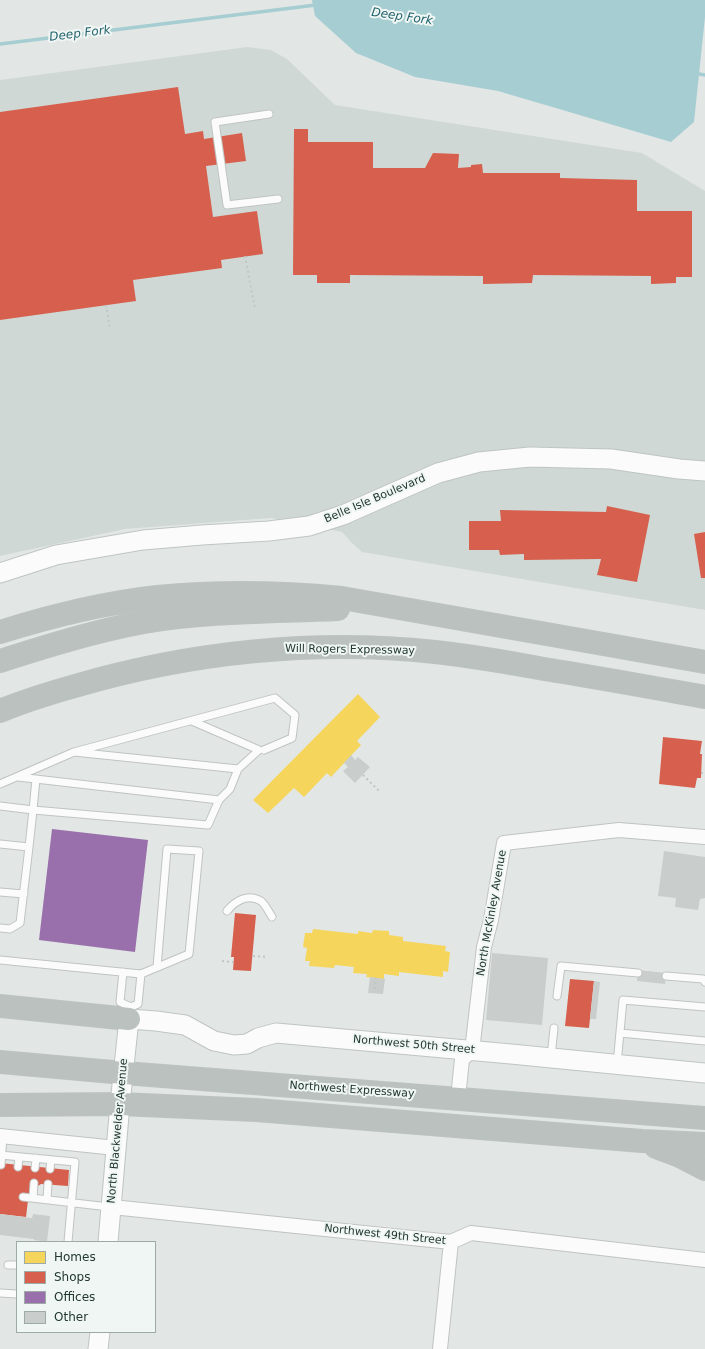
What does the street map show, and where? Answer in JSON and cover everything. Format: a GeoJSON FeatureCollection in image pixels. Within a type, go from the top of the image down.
{"type":"FeatureCollection","features":[{"type":"Feature","properties":{"kind":"highway"},"geometry":{"type":"LineString","coordinates":[[0,632],[67,613],[116,603],[157,597],[234,592],[304,594],[400,607],[705,662]]}},
{"type":"Feature","properties":{"kind":"highway"},"geometry":{"type":"LineString","coordinates":[[0,662],[56,643],[144,622],[222,613],[400,607]]}},
{"type":"Feature","properties":{"kind":"highway","name":"Will Rogers Expressway"},"geometry":{"type":"LineString","coordinates":[[0,711],[54,692],[104,677],[169,663],[244,652],[321,648],[397,649],[435,652],[505,662],[705,697]]}},
{"type":"Feature","properties":{"kind":"highway"},"geometry":{"type":"LineString","coordinates":[[0,728],[104,677]]}},
{"type":"Feature","properties":{"kind":"highway"},"geometry":{"type":"LineString","coordinates":[[0,1006],[130,1013]]}},
{"type":"Feature","properties":{"kind":"highway","name":"Northwest Expressway"},"geometry":{"type":"LineString","coordinates":[[0,1062],[705,1118]]}},
{"type":"Feature","properties":{"kind":"highway"},"geometry":{"type":"LineString","coordinates":[[0,1104],[120,1104],[256,1110],[642,1141],[705,1144]]}},
{"type":"Feature","properties":{"kind":"highway"},"geometry":{"type":"LineString","coordinates":[[642,1141],[680,1156],[705,1169]]}},
{"type":"Feature","properties":{"kind":"street","name":"Belle Isle Boulevard"},"geometry":{"type":"LineString","coordinates":[[0,573],[56,555],[143,540],[202,535],[269,532],[309,526],[343,516],[438,473],[479,462],[530,457],[611,459],[679,469],[705,471]]}},
{"type":"Feature","properties":{"kind":"street","name":"North McKinley Avenue"},"geometry":{"type":"LineString","coordinates":[[458,1098],[462,1059],[472,1051],[484,947],[491,920],[504,843],[619,830],[705,837]]}},
{"type":"Feature","properties":{"kind":"street","name":"Northwest 50th Street"},"geometry":{"type":"LineString","coordinates":[[130,1013],[156,1021],[185,1025],[214,1041],[234,1044],[247,1044],[258,1038],[276,1032],[705,1073]]}},
{"type":"Feature","properties":{"kind":"street","name":"North Blackwelder Avenue"},"geometry":{"type":"LineString","coordinates":[[108,1241],[120,1104],[130,1013]]}},
{"type":"Feature","properties":{"kind":"street"},"geometry":{"type":"LineString","coordinates":[[2,1136],[116,1148]]}},
{"type":"Feature","properties":{"kind":"street","name":"Northwest 49th Street"},"geometry":{"type":"LineString","coordinates":[[112,1207],[451,1242],[471,1234],[705,1260]]}},
{"type":"Feature","properties":{"kind":"street"},"geometry":{"type":"LineString","coordinates":[[440,1349],[451,1242]]}},
{"type":"Feature","properties":{"kind":"street"},"geometry":{"type":"LineString","coordinates":[[98,1349],[100,1333]]}},
{"type":"Feature","properties":{"kind":"lane"},"geometry":{"type":"LineString","coordinates":[[269,114],[215,122],[227,205],[278,199]]}},
{"type":"Feature","properties":{"kind":"lane"},"geometry":{"type":"LineString","coordinates":[[0,784],[74,752],[276,698],[295,715],[292,738],[264,750]]}},
{"type":"Feature","properties":{"kind":"lane"},"geometry":{"type":"LineString","coordinates":[[0,806],[208,825],[219,800],[230,789],[238,769],[259,750],[192,721]]}},
{"type":"Feature","properties":{"kind":"lane"},"geometry":{"type":"LineString","coordinates":[[74,752],[238,769]]}},
{"type":"Feature","properties":{"kind":"lane"},"geometry":{"type":"LineString","coordinates":[[17,777],[219,800]]}},
{"type":"Feature","properties":{"kind":"lane"},"geometry":{"type":"LineString","coordinates":[[0,928],[10,929],[20,922],[36,779]]}},
{"type":"Feature","properties":{"kind":"lane"},"geometry":{"type":"LineString","coordinates":[[0,844],[29,847]]}},
{"type":"Feature","properties":{"kind":"lane"},"geometry":{"type":"LineString","coordinates":[[0,960],[141,974],[189,954],[199,848],[167,849],[156,967]]}},
{"type":"Feature","properties":{"kind":"lane"},"geometry":{"type":"LineString","coordinates":[[0,892],[24,894]]}},
{"type":"Feature","properties":{"kind":"lane"},"geometry":{"type":"LineString","coordinates":[[227,911],[232,904],[245,898],[252,898],[262,902],[272,917]]}},
{"type":"Feature","properties":{"kind":"lane"},"geometry":{"type":"LineString","coordinates":[[558,996],[561,966],[638,973]]}},
{"type":"Feature","properties":{"kind":"lane"},"geometry":{"type":"LineString","coordinates":[[123,972],[120,1002],[130,1013],[138,1004],[141,974]]}},
{"type":"Feature","properties":{"kind":"lane"},"geometry":{"type":"LineString","coordinates":[[666,976],[703,979],[705,982]]}},
{"type":"Feature","properties":{"kind":"lane"},"geometry":{"type":"LineString","coordinates":[[617,1065],[623,1000],[705,1007]]}},
{"type":"Feature","properties":{"kind":"lane"},"geometry":{"type":"LineString","coordinates":[[551,1058],[554,1028]]}},
{"type":"Feature","properties":{"kind":"lane"},"geometry":{"type":"LineString","coordinates":[[620,1033],[705,1041]]}},
{"type":"Feature","properties":{"kind":"lane"},"geometry":{"type":"LineString","coordinates":[[1,1165],[2,1136]]}},
{"type":"Feature","properties":{"kind":"lane"},"geometry":{"type":"LineString","coordinates":[[1,1155],[75,1162],[68,1241]]}},
{"type":"Feature","properties":{"kind":"lane"},"geometry":{"type":"LineString","coordinates":[[18,1167],[19,1156]]}},
{"type":"Feature","properties":{"kind":"lane"},"geometry":{"type":"LineString","coordinates":[[35,1168],[36,1158]]}},
{"type":"Feature","properties":{"kind":"lane"},"geometry":{"type":"LineString","coordinates":[[50,1160],[50,1169]]}},
{"type":"Feature","properties":{"kind":"lane"},"geometry":{"type":"LineString","coordinates":[[33,1198],[34,1183]]}},
{"type":"Feature","properties":{"kind":"lane"},"geometry":{"type":"LineString","coordinates":[[47,1199],[48,1184]]}},
{"type":"Feature","properties":{"kind":"lane"},"geometry":{"type":"LineString","coordinates":[[23,1197],[112,1207]]}},
{"type":"Feature","properties":{"kind":"lane"},"geometry":{"type":"LineString","coordinates":[[8,1264],[16,1265]]}},
{"type":"Feature","properties":{"kind":"lane"},"geometry":{"type":"LineString","coordinates":[[0,1293],[16,1294]]}},
{"type":"Feature","properties":{"kind":"path"},"geometry":{"type":"LineString","coordinates":[[245,256],[256,309]]}},
{"type":"Feature","properties":{"kind":"path"},"geometry":{"type":"LineString","coordinates":[[106,305],[110,329]]}},
{"type":"Feature","properties":{"kind":"path"},"geometry":{"type":"LineString","coordinates":[[363,775],[379,791]]}},
{"type":"Feature","properties":{"kind":"path"},"geometry":{"type":"LineString","coordinates":[[253,956],[267,958]]}},
{"type":"Feature","properties":{"kind":"path"},"geometry":{"type":"LineString","coordinates":[[222,961],[233,962]]}},
{"type":"Feature","properties":{"kind":"path"},"geometry":{"type":"LineString","coordinates":[[375,989],[376,978]]}},
{"type":"Feature","properties":{"kind":"shaded area"},"geometry":{"type":"Polygon","coordinates":[[[247,47],[271,50],[287,59],[335,105],[642,153],[705,191],[705,610],[362,552],[342,532],[271,518],[125,529],[0,556],[0,80],[247,47]]]}},
{"type":"Feature","properties":{"kind":"water"},"geometry":{"type":"Polygon","coordinates":[[[312,0],[705,0],[705,17],[694,122],[671,142],[498,91],[415,77],[356,53],[315,16],[312,0]]]}},
{"type":"Feature","properties":{"kind":"building: Homes"},"geometry":{"type":"Polygon","coordinates":[[[358,694],[380,717],[357,741],[361,745],[331,777],[327,773],[304,797],[294,788],[268,813],[253,800],[358,694]]]}},
{"type":"Feature","properties":{"kind":"building: Homes"},"geometry":{"type":"Polygon","coordinates":[[[313,929],[358,934],[358,931],[372,933],[373,930],[389,931],[389,935],[403,937],[403,941],[446,946],[445,951],[450,952],[448,972],[443,971],[443,977],[399,972],[399,976],[384,974],[384,979],[366,977],[367,974],[353,973],[354,967],[335,965],[334,968],[309,966],[310,961],[305,961],[307,948],[303,947],[305,933],[312,933],[313,929]]]}},
{"type":"Feature","properties":{"kind":"building: Shops"},"geometry":{"type":"Polygon","coordinates":[[[178,87],[185,134],[203,131],[204,139],[242,133],[246,161],[206,166],[213,217],[257,211],[263,254],[221,260],[222,268],[133,280],[136,301],[0,320],[0,112],[178,87]]]}},
{"type":"Feature","properties":{"kind":"building: Shops"},"geometry":{"type":"Polygon","coordinates":[[[294,129],[308,129],[308,142],[373,142],[373,168],[425,168],[433,153],[459,154],[458,168],[482,164],[483,173],[560,173],[560,178],[637,180],[637,211],[692,211],[692,277],[676,277],[676,283],[651,284],[651,276],[533,275],[532,283],[483,284],[483,276],[350,275],[350,283],[317,283],[317,275],[293,275],[294,129]]]}},
{"type":"Feature","properties":{"kind":"building: Shops"},"geometry":{"type":"Polygon","coordinates":[[[607,506],[650,515],[637,582],[597,575],[601,559],[524,560],[524,554],[500,555],[499,550],[469,550],[469,521],[501,521],[500,510],[606,512],[607,506]]]}},
{"type":"Feature","properties":{"kind":"building: Shops"},"geometry":{"type":"Polygon","coordinates":[[[705,532],[705,578],[701,578],[694,534],[705,532]]]}},
{"type":"Feature","properties":{"kind":"building: Shops"},"geometry":{"type":"Polygon","coordinates":[[[663,737],[702,741],[700,754],[702,754],[701,778],[697,778],[695,788],[659,784],[663,737]]]}},
{"type":"Feature","properties":{"kind":"building: Shops"},"geometry":{"type":"Polygon","coordinates":[[[235,913],[256,915],[251,971],[233,970],[234,957],[231,957],[235,913]]]}},
{"type":"Feature","properties":{"kind":"building: Shops"},"geometry":{"type":"Polygon","coordinates":[[[570,979],[594,981],[589,1028],[565,1026],[570,979]]]}},
{"type":"Feature","properties":{"kind":"building: Shops"},"geometry":{"type":"Polygon","coordinates":[[[0,1163],[69,1170],[68,1186],[41,1184],[29,1192],[26,1217],[0,1214],[0,1163]]]}},
{"type":"Feature","properties":{"kind":"building: Offices"},"geometry":{"type":"Polygon","coordinates":[[[52,829],[148,840],[135,952],[39,940],[52,829]]]}},
{"type":"Feature","properties":{"kind":"building: Other"},"geometry":{"type":"Polygon","coordinates":[[[351,755],[355,760],[358,757],[370,767],[355,783],[343,771],[348,767],[344,763],[351,755]]]}},
{"type":"Feature","properties":{"kind":"building: Other"},"geometry":{"type":"Polygon","coordinates":[[[664,851],[705,857],[705,898],[700,899],[698,910],[675,907],[676,898],[658,896],[664,851]]]}},
{"type":"Feature","properties":{"kind":"building: Other"},"geometry":{"type":"Polygon","coordinates":[[[492,953],[548,958],[542,1025],[486,1020],[492,953]]]}},
{"type":"Feature","properties":{"kind":"building: Other"},"geometry":{"type":"Polygon","coordinates":[[[638,970],[666,973],[665,984],[637,981],[638,970]]]}},
{"type":"Feature","properties":{"kind":"building: Other"},"geometry":{"type":"Polygon","coordinates":[[[370,977],[385,979],[383,994],[368,993],[370,977]]]}},
{"type":"Feature","properties":{"kind":"building: Other"},"geometry":{"type":"Polygon","coordinates":[[[594,981],[600,982],[596,1019],[590,1019],[594,981]]]}},
{"type":"Feature","properties":{"kind":"building: Other"},"geometry":{"type":"Polygon","coordinates":[[[0,1214],[32,1218],[33,1214],[50,1216],[47,1241],[0,1235],[0,1214]]]}},
{"type":"Feature","properties":{"kind":"waterway","name":"Deep Fork"},"geometry":{"type":"LineString","coordinates":[[0,44],[316,5]]}},
{"type":"Feature","properties":{"kind":"waterway","name":"Deep Fork"},"geometry":{"type":"LineString","coordinates":[[694,73],[705,75]]}}]}
